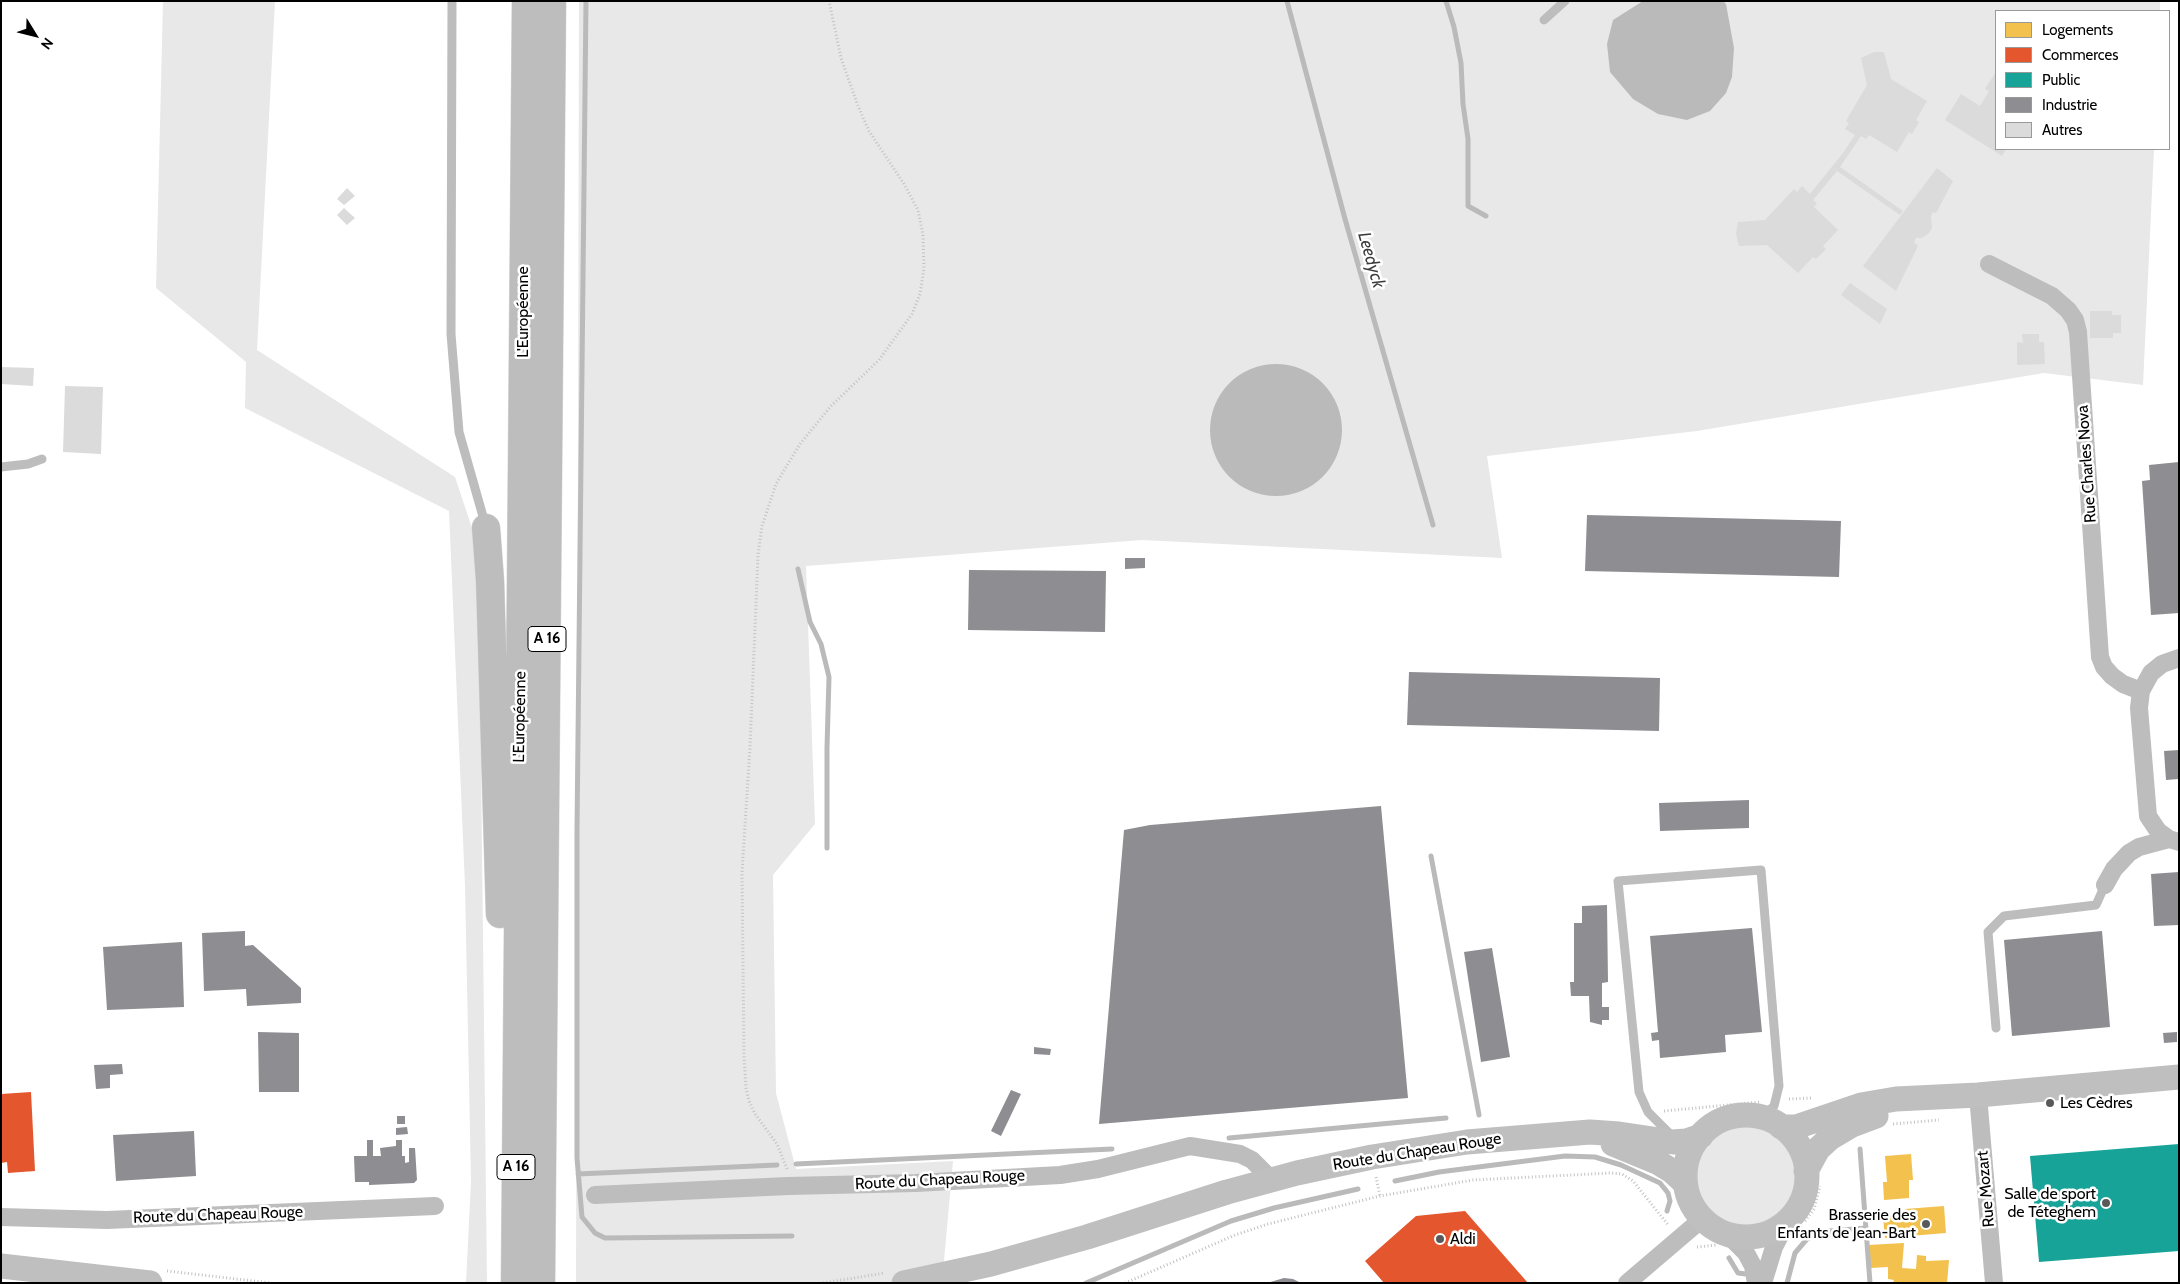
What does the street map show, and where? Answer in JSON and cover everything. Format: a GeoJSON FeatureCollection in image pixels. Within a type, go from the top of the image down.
{"type":"FeatureCollection","features":[{"type":"Feature","properties":{"kind":"highway","name":"L'Européenne"},"geometry":{"type":"LineString","coordinates":[[515,1283],[526,1]]}},
{"type":"Feature","properties":{"kind":"highway","name":"L'Européenne"},"geometry":{"type":"LineString","coordinates":[[542,1283],[552,1]]}},
{"type":"Feature","properties":{"kind":"highway"},"geometry":{"type":"LineString","coordinates":[[486,528],[493,649],[509,1283]]}},
{"type":"Feature","properties":{"kind":"street","name":"Rue Charles Nova"},"geometry":{"type":"LineString","coordinates":[[1989,264],[2052,296],[2068,310],[2075,320],[2078,332],[2100,657],[2104,667],[2112,676],[2123,684],[2141,691]]}},
{"type":"Feature","properties":{"kind":"street"},"geometry":{"type":"LineString","coordinates":[[2174,840],[2154,827],[2147,810],[2139,715],[2141,691],[2147,678],[2156,668],[2168,661],[2179,658]]}},
{"type":"Feature","properties":{"kind":"street"},"geometry":{"type":"LineString","coordinates":[[2105,885],[2114,869],[2139,847],[2174,840]]}},
{"type":"Feature","properties":{"kind":"street"},"geometry":{"type":"LineString","coordinates":[[1756,1283],[1750,1260],[1742,1247],[1728,1235],[1717,1230],[1702,1219],[1691,1202],[1686,1183],[1687,1160],[1694,1145],[1690,1139],[1713,1125],[1728,1118],[1745,1116],[1796,1126],[1850,1108],[1886,1100],[1978,1095],[2179,1077]]}},
{"type":"Feature","properties":{"kind":"street"},"geometry":{"type":"LineString","coordinates":[[1763,1283],[1774,1247],[1794,1223],[1806,1184],[1814,1177],[1818,1149],[1830,1138],[1852,1125],[1911,1106],[1978,1095]]}},
{"type":"Feature","properties":{"kind":"street","name":"Rue Mozart"},"geometry":{"type":"LineString","coordinates":[[1978,1095],[1994,1283]]}},
{"type":"Feature","properties":{"kind":"street"},"geometry":{"type":"LineString","coordinates":[[1772,1122],[1791,1135],[1800,1148],[1814,1177]]}},
{"type":"Feature","properties":{"kind":"street","name":"Route du Chapeau Rouge"},"geometry":{"type":"LineString","coordinates":[[904,1283],[972,1269],[1040,1251],[1193,1202],[1272,1180],[1364,1159],[1424,1148],[1474,1141],[1564,1134],[1608,1133],[1690,1139]]}},
{"type":"Feature","properties":{"kind":"street","name":"Route du Chapeau Rouge"},"geometry":{"type":"LineString","coordinates":[[1564,1134],[1597,1140],[1629,1149],[1666,1167],[1686,1183]]}},
{"type":"Feature","properties":{"kind":"street","name":"Route du Chapeau Rouge"},"geometry":{"type":"LineString","coordinates":[[595,1196],[1060,1175],[1098,1170],[1177,1148],[1197,1146],[1232,1152],[1247,1157],[1272,1180]]}},
{"type":"Feature","properties":{"kind":"street","name":"Route du Chapeau Rouge"},"geometry":{"type":"LineString","coordinates":[[1,1217],[106,1220],[435,1206]]}},
{"type":"Feature","properties":{"kind":"street"},"geometry":{"type":"LineString","coordinates":[[1627,1283],[1702,1219]]}},
{"type":"Feature","properties":{"kind":"street"},"geometry":{"type":"LineString","coordinates":[[1728,1235],[1760,1236],[1794,1223]]}},
{"type":"Feature","properties":{"kind":"street"},"geometry":{"type":"LineString","coordinates":[[1,1266],[150,1283]]}},
{"type":"Feature","properties":{"kind":"lane"},"geometry":{"type":"LineString","coordinates":[[452,1],[451,339],[459,432],[486,528]]}},
{"type":"Feature","properties":{"kind":"lane"},"geometry":{"type":"LineString","coordinates":[[1544,20],[1564,1]]}},
{"type":"Feature","properties":{"kind":"lane"},"geometry":{"type":"LineString","coordinates":[[1,467],[28,464],[42,459]]}},
{"type":"Feature","properties":{"kind":"lane"},"geometry":{"type":"LineString","coordinates":[[1690,1139],[1653,1118],[1639,1092],[1618,881],[1761,870],[1779,1086],[1772,1122]]}},
{"type":"Feature","properties":{"kind":"lane"},"geometry":{"type":"LineString","coordinates":[[1996,1028],[1988,932],[2004,916],[2096,905],[2105,885]]}},
{"type":"Feature","properties":{"kind":"path"},"geometry":{"type":"LineString","coordinates":[[788,1186],[788,1171],[784,1158],[749,1101],[746,1088],[744,1056],[742,873],[750,747],[758,555],[762,526],[772,494],[797,449],[831,406],[883,355],[912,314],[920,294],[924,268],[923,236],[918,210],[904,184],[865,124],[841,58],[829,1]]}},
{"type":"Feature","properties":{"kind":"path"},"geometry":{"type":"LineString","coordinates":[[1888,1126],[1942,1120]]}},
{"type":"Feature","properties":{"kind":"path"},"geometry":{"type":"LineString","coordinates":[[1125,1283],[1235,1235],[1278,1221],[1380,1196],[1473,1180],[1611,1173],[1622,1174],[1633,1181],[1690,1251],[1703,1245],[1716,1246],[1750,1260]]}},
{"type":"Feature","properties":{"kind":"path"},"geometry":{"type":"LineString","coordinates":[[1794,1223],[1814,1209],[1814,1177]]}},
{"type":"Feature","properties":{"kind":"shaded area"},"geometry":{"type":"Polygon","coordinates":[[[163,1],[275,1],[257,350],[455,477],[473,531],[479,592],[487,1283],[466,1283],[471,1181],[465,886],[449,511],[245,408],[246,362],[156,288],[163,1]]]}},
{"type":"Feature","properties":{"kind":"shaded area"},"geometry":{"type":"Polygon","coordinates":[[[579,1],[2160,1],[2160,10],[1995,10],[1995,150],[2154,150],[2143,385],[2044,373],[1697,431],[1487,456],[1502,558],[1142,540],[806,566],[815,824],[773,875],[776,1093],[796,1169],[953,1161],[942,1283],[576,1283],[579,1]]]}},
{"type":"Feature","properties":{"kind":"shaded area"},"geometry":{"type":"Polygon","coordinates":[[[1643,1],[1723,1],[1726,4],[1734,48],[1732,77],[1726,93],[1710,111],[1687,120],[1658,114],[1633,99],[1610,72],[1607,44],[1613,20],[1643,1]]]}},
{"type":"Feature","properties":{"kind":"shaded area"},"geometry":{"type":"Polygon","coordinates":[[[1276,364],[1289,365],[1301,369],[1323,383],[1337,405],[1341,417],[1341,443],[1337,455],[1323,477],[1301,491],[1289,495],[1276,496],[1263,495],[1251,491],[1229,477],[1215,455],[1211,443],[1210,430],[1211,417],[1215,405],[1229,383],[1251,369],[1263,365],[1276,364]]]}},
{"type":"Feature","properties":{"kind":"shaded area"},"geometry":{"type":"Polygon","coordinates":[[[1746,1126],[1765,1130],[1782,1141],[1793,1158],[1797,1177],[1793,1196],[1782,1213],[1765,1224],[1746,1228],[1727,1224],[1710,1213],[1699,1196],[1695,1177],[1699,1158],[1710,1141],[1727,1130],[1746,1126]]]}},
{"type":"Feature","properties":{"kind":"building: Logements"},"geometry":{"type":"Polygon","coordinates":[[[1911,1154],[1913,1180],[1909,1180],[1909,1198],[1884,1200],[1883,1182],[1887,1182],[1885,1156],[1911,1154]]]}},
{"type":"Feature","properties":{"kind":"building: Logements","name":"Brasserie des Enfants de Jean-Bart"},"geometry":{"type":"Polygon","coordinates":[[[1944,1206],[1946,1233],[1885,1238],[1883,1217],[1906,1215],[1905,1209],[1944,1206]]]}},
{"type":"Feature","properties":{"kind":"building: Logements"},"geometry":{"type":"Polygon","coordinates":[[[1904,1243],[1902,1268],[1916,1269],[1917,1255],[1926,1256],[1926,1261],[1949,1260],[1947,1283],[1893,1283],[1894,1280],[1888,1279],[1888,1267],[1870,1268],[1868,1245],[1904,1243]]]}},
{"type":"Feature","properties":{"kind":"building: Commerces"},"geometry":{"type":"Polygon","coordinates":[[[31,1092],[35,1171],[8,1173],[7,1162],[1,1163],[1,1094],[31,1092]]]}},
{"type":"Feature","properties":{"kind":"building: Commerces","name":"Aldi"},"geometry":{"type":"Polygon","coordinates":[[[1465,1211],[1528,1283],[1384,1283],[1365,1261],[1416,1216],[1465,1211]]]}},
{"type":"Feature","properties":{"kind":"building: Public","name":"Salle de sport de Téteghem"},"geometry":{"type":"Polygon","coordinates":[[[2179,1144],[2179,1251],[2039,1262],[2030,1156],[2179,1144]]]}},
{"type":"Feature","properties":{"kind":"building: Industrie"},"geometry":{"type":"Polygon","coordinates":[[[2179,462],[2179,613],[2151,615],[2142,481],[2150,480],[2149,465],[2179,462]]]}},
{"type":"Feature","properties":{"kind":"building: Industrie"},"geometry":{"type":"Polygon","coordinates":[[[1587,515],[1841,521],[1839,577],[1585,571],[1587,515]]]}},
{"type":"Feature","properties":{"kind":"building: Industrie"},"geometry":{"type":"Polygon","coordinates":[[[1125,558],[1145,558],[1145,568],[1125,569],[1125,558]]]}},
{"type":"Feature","properties":{"kind":"building: Industrie"},"geometry":{"type":"Polygon","coordinates":[[[969,570],[1106,571],[1105,632],[968,630],[969,570]]]}},
{"type":"Feature","properties":{"kind":"building: Industrie"},"geometry":{"type":"Polygon","coordinates":[[[1409,672],[1660,678],[1659,731],[1407,725],[1409,672]]]}},
{"type":"Feature","properties":{"kind":"building: Industrie"},"geometry":{"type":"Polygon","coordinates":[[[2179,750],[2179,779],[2166,780],[2164,751],[2179,750]]]}},
{"type":"Feature","properties":{"kind":"building: Industrie"},"geometry":{"type":"Polygon","coordinates":[[[1749,800],[1749,828],[1660,831],[1659,803],[1749,800]]]}},
{"type":"Feature","properties":{"kind":"building: Industrie"},"geometry":{"type":"Polygon","coordinates":[[[1381,806],[1408,1098],[1099,1124],[1124,830],[1150,825],[1381,806]]]}},
{"type":"Feature","properties":{"kind":"building: Industrie"},"geometry":{"type":"Polygon","coordinates":[[[2179,872],[2179,925],[2154,926],[2151,874],[2179,872]]]}},
{"type":"Feature","properties":{"kind":"building: Industrie"},"geometry":{"type":"Polygon","coordinates":[[[1607,905],[1608,982],[1602,983],[1602,1007],[1609,1007],[1609,1020],[1602,1020],[1602,1025],[1590,1022],[1589,996],[1571,996],[1570,982],[1574,982],[1574,923],[1582,923],[1582,906],[1607,905]]]}},
{"type":"Feature","properties":{"kind":"building: Industrie"},"geometry":{"type":"Polygon","coordinates":[[[1752,928],[1762,1032],[1725,1035],[1726,1052],[1660,1058],[1659,1040],[1652,1041],[1651,1033],[1658,1032],[1650,936],[1752,928]]]}},
{"type":"Feature","properties":{"kind":"building: Industrie"},"geometry":{"type":"Polygon","coordinates":[[[245,931],[245,946],[253,945],[301,988],[301,1003],[247,1006],[246,989],[204,991],[202,933],[245,931]]]}},
{"type":"Feature","properties":{"kind":"building: Industrie"},"geometry":{"type":"Polygon","coordinates":[[[2102,931],[2110,1027],[2012,1036],[2004,940],[2102,931]]]}},
{"type":"Feature","properties":{"kind":"building: Industrie"},"geometry":{"type":"Polygon","coordinates":[[[182,942],[184,1007],[107,1010],[103,947],[182,942]]]}},
{"type":"Feature","properties":{"kind":"building: Industrie"},"geometry":{"type":"Polygon","coordinates":[[[1492,948],[1510,1057],[1481,1062],[1464,952],[1492,948]]]}},
{"type":"Feature","properties":{"kind":"building: Industrie"},"geometry":{"type":"Polygon","coordinates":[[[258,1032],[299,1033],[299,1092],[259,1092],[258,1032]]]}},
{"type":"Feature","properties":{"kind":"building: Industrie"},"geometry":{"type":"Polygon","coordinates":[[[2177,1032],[2177,1042],[2164,1043],[2163,1033],[2177,1032]]]}},
{"type":"Feature","properties":{"kind":"building: Industrie"},"geometry":{"type":"Polygon","coordinates":[[[1034,1047],[1051,1049],[1050,1055],[1034,1054],[1034,1047]]]}},
{"type":"Feature","properties":{"kind":"building: Industrie"},"geometry":{"type":"Polygon","coordinates":[[[122,1064],[123,1074],[110,1075],[110,1088],[96,1089],[94,1065],[122,1064]]]}},
{"type":"Feature","properties":{"kind":"building: Industrie"},"geometry":{"type":"Polygon","coordinates":[[[1011,1090],[1021,1094],[1001,1136],[991,1131],[1011,1090]]]}},
{"type":"Feature","properties":{"kind":"building: Industrie"},"geometry":{"type":"Polygon","coordinates":[[[397,1116],[405,1116],[405,1124],[397,1124],[397,1116]]]}},
{"type":"Feature","properties":{"kind":"building: Industrie"},"geometry":{"type":"Polygon","coordinates":[[[407,1127],[408,1134],[396,1135],[396,1128],[407,1127]]]}},
{"type":"Feature","properties":{"kind":"building: Industrie"},"geometry":{"type":"Polygon","coordinates":[[[194,1131],[196,1176],[116,1181],[113,1135],[194,1131]]]}},
{"type":"Feature","properties":{"kind":"building: Industrie"},"geometry":{"type":"Polygon","coordinates":[[[367,1140],[373,1140],[373,1156],[381,1156],[380,1148],[396,1146],[396,1140],[402,1140],[402,1156],[405,1156],[405,1163],[409,1162],[409,1148],[415,1148],[417,1180],[414,1183],[369,1185],[369,1182],[355,1182],[354,1156],[367,1156],[367,1140]]]}},
{"type":"Feature","properties":{"kind":"building: Industrie"},"geometry":{"type":"Polygon","coordinates":[[[1284,1278],[1293,1279],[1301,1283],[1267,1283],[1284,1278]]]}},
{"type":"Feature","properties":{"kind":"building: Autres"},"geometry":{"type":"Polygon","coordinates":[[[1874,52],[1884,52],[1891,79],[1927,101],[1916,120],[1919,122],[1912,134],[1909,132],[1897,152],[1869,135],[1866,139],[1861,136],[1840,167],[1903,211],[1900,215],[1837,171],[1813,200],[1817,203],[1814,207],[1838,230],[1823,246],[1826,249],[1816,259],[1813,257],[1798,273],[1767,245],[1739,246],[1736,234],[1738,222],[1765,220],[1794,189],[1797,192],[1802,186],[1810,194],[1843,153],[1855,135],[1845,129],[1849,123],[1846,121],[1867,85],[1861,58],[1874,52]]]}},
{"type":"Feature","properties":{"kind":"building: Autres"},"geometry":{"type":"Polygon","coordinates":[[[1995,74],[1995,150],[2005,150],[2002,156],[1945,120],[1961,94],[1980,106],[1989,91],[1985,89],[1995,74]]]}},
{"type":"Feature","properties":{"kind":"building: Autres"},"geometry":{"type":"Polygon","coordinates":[[[1937,168],[1953,181],[1936,213],[1933,212],[1931,216],[1932,228],[1929,233],[1922,238],[1916,238],[1914,242],[1918,246],[1896,291],[1863,266],[1937,168]]]}},
{"type":"Feature","properties":{"kind":"building: Autres"},"geometry":{"type":"Polygon","coordinates":[[[347,188],[355,196],[344,205],[337,199],[347,188]]]}},
{"type":"Feature","properties":{"kind":"building: Autres"},"geometry":{"type":"Polygon","coordinates":[[[344,208],[355,218],[347,225],[337,215],[344,208]]]}},
{"type":"Feature","properties":{"kind":"building: Autres"},"geometry":{"type":"Polygon","coordinates":[[[1850,283],[1887,309],[1880,324],[1841,295],[1850,283]]]}},
{"type":"Feature","properties":{"kind":"building: Autres"},"geometry":{"type":"Polygon","coordinates":[[[2090,311],[2112,311],[2112,315],[2121,315],[2121,333],[2113,333],[2113,338],[2090,338],[2090,311]]]}},
{"type":"Feature","properties":{"kind":"building: Autres"},"geometry":{"type":"Polygon","coordinates":[[[2022,334],[2039,334],[2039,342],[2044,342],[2045,364],[2017,365],[2017,342],[2023,343],[2022,334]]]}},
{"type":"Feature","properties":{"kind":"building: Autres"},"geometry":{"type":"Polygon","coordinates":[[[1,367],[34,368],[33,386],[1,384],[1,367]]]}},
{"type":"Feature","properties":{"kind":"building: Autres"},"geometry":{"type":"Polygon","coordinates":[[[65,386],[103,387],[101,454],[63,452],[65,386]]]}},
{"type":"Feature","properties":{"kind":"waterway"},"geometry":{"type":"LineString","coordinates":[[586,1],[577,829],[577,1158],[582,1217],[595,1233],[605,1238],[792,1236]]}},
{"type":"Feature","properties":{"kind":"waterway","name":"Leedyck"},"geometry":{"type":"LineString","coordinates":[[1287,1],[1345,219],[1433,525]]}},
{"type":"Feature","properties":{"kind":"waterway"},"geometry":{"type":"LineString","coordinates":[[1446,1],[1454,27],[1461,63],[1463,104],[1468,139],[1468,206],[1486,216]]}},
{"type":"Feature","properties":{"kind":"waterway"},"geometry":{"type":"LineString","coordinates":[[798,569],[810,622],[821,644],[829,677],[827,848]]}},
{"type":"Feature","properties":{"kind":"waterway"},"geometry":{"type":"LineString","coordinates":[[1431,856],[1479,1115]]}},
{"type":"Feature","properties":{"kind":"waterway"},"geometry":{"type":"LineString","coordinates":[[1229,1138],[1446,1118]]}},
{"type":"Feature","properties":{"kind":"waterway"},"geometry":{"type":"LineString","coordinates":[[796,1164],[1112,1149]]}},
{"type":"Feature","properties":{"kind":"waterway"},"geometry":{"type":"LineString","coordinates":[[1860,1149],[1870,1283]]}},
{"type":"Feature","properties":{"kind":"waterway"},"geometry":{"type":"LineString","coordinates":[[1395,1181],[1439,1172],[1565,1156],[1595,1157],[1621,1165],[1660,1183],[1668,1193],[1670,1201],[1667,1211]]}},
{"type":"Feature","properties":{"kind":"waterway"},"geometry":{"type":"LineString","coordinates":[[578,1174],[777,1165]]}},
{"type":"Feature","properties":{"kind":"waterway"},"geometry":{"type":"LineString","coordinates":[[1086,1283],[1231,1221],[1274,1208],[1358,1189]]}},
{"type":"Feature","properties":{"kind":"waterway"},"geometry":{"type":"LineString","coordinates":[[1787,1283],[1795,1253],[1807,1239],[1829,1231],[1866,1228]]}},
{"type":"Feature","properties":{"kind":"waterway"},"geometry":{"type":"LineString","coordinates":[[1729,1258],[1738,1273],[1746,1274]]}},
{"type":"Feature","properties":{"kind":"place","name":"Les Cèdres"},"geometry":{"type":"Point","coordinates":[2050,1103]}},
{"type":"Feature","properties":{"kind":"place","name":"Salle de sport de Téteghem"},"geometry":{"type":"Point","coordinates":[2106,1203]}},
{"type":"Feature","properties":{"kind":"place","name":"Brasserie des Enfants de Jean-Bart"},"geometry":{"type":"Point","coordinates":[1926,1224]}},
{"type":"Feature","properties":{"kind":"place","name":"Aldi"},"geometry":{"type":"Point","coordinates":[1440,1239]}}]}
